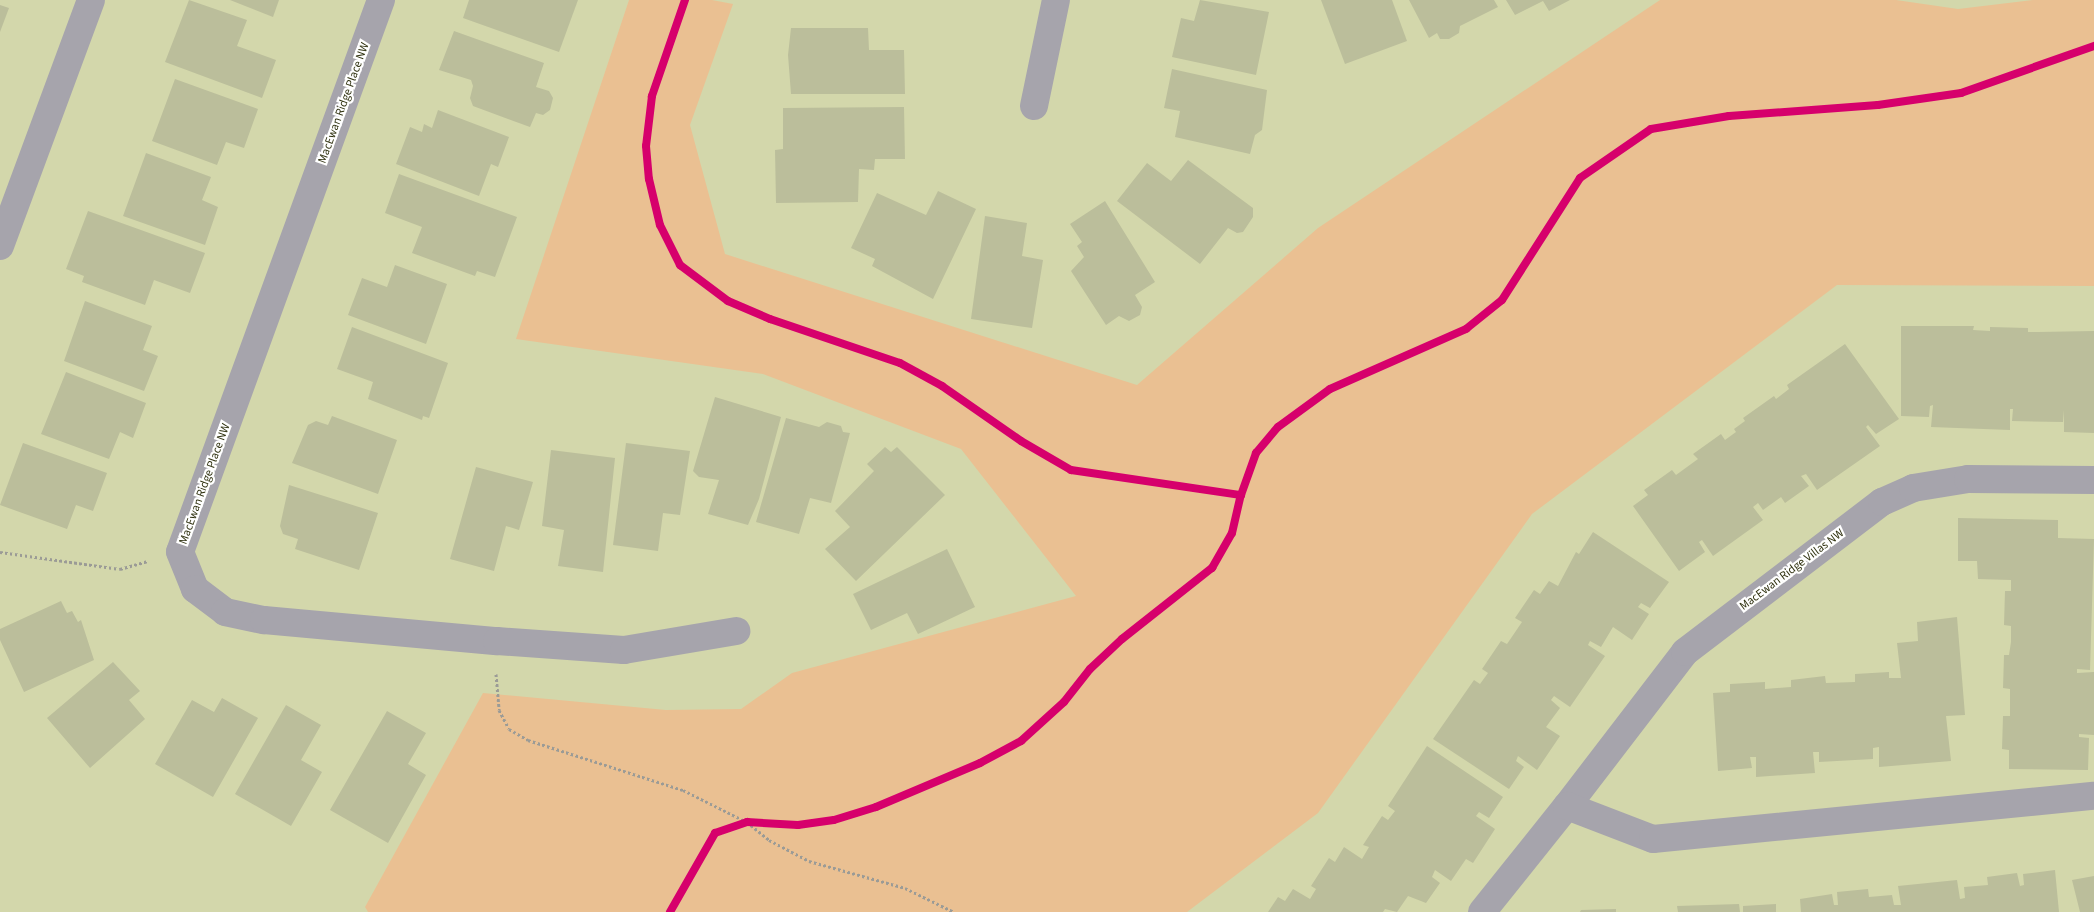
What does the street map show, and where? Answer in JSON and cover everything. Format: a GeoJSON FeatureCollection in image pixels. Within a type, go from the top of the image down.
{"type":"FeatureCollection","features":[{"type":"Feature","properties":{"kind":"street"},"geometry":{"type":"LineString","coordinates":[[0,246],[91,0]]}},
{"type":"Feature","properties":{"kind":"street","name":"MacEwan Ridge Place NW"},"geometry":{"type":"LineString","coordinates":[[381,0],[180,552],[195,590],[225,612],[264,620],[497,641],[624,650],[736,631]]}},
{"type":"Feature","properties":{"kind":"street"},"geometry":{"type":"LineString","coordinates":[[1034,106],[1056,0]]}},
{"type":"Feature","properties":{"kind":"street","name":"MacEwan Ridge Villas NW"},"geometry":{"type":"LineString","coordinates":[[1482,912],[1567,806],[1685,652],[1882,502],[1913,488],[1968,479],[2094,480]]}},
{"type":"Feature","properties":{"kind":"street"},"geometry":{"type":"LineString","coordinates":[[1567,806],[1653,839],[2094,796]]}},
{"type":"Feature","properties":{"kind":"path"},"geometry":{"type":"LineString","coordinates":[[0,552],[120,569],[180,552]]}},
{"type":"Feature","properties":{"kind":"path"},"geometry":{"type":"LineString","coordinates":[[497,641],[495,688],[499,710],[509,729],[528,740],[683,790],[747,822],[769,840],[809,861],[905,888],[954,912]]}},
{"type":"Feature","properties":{"kind":"path"},"geometry":{"type":"LineString","coordinates":[[731,827],[747,822],[765,824]]}},
{"type":"Feature","properties":{"kind":"shaded area"},"geometry":{"type":"Polygon","coordinates":[[[629,0],[712,0],[733,4],[690,125],[725,254],[1137,385],[1318,228],[1660,0],[1896,0],[1958,9],[2033,0],[2094,0],[2094,286],[1837,285],[1532,514],[1318,813],[1187,912],[368,912],[365,907],[483,693],[666,710],[741,709],[792,673],[1076,596],[961,449],[763,374],[516,339],[629,0]]]}},
{"type":"Feature","properties":{"kind":"building"},"geometry":{"type":"Polygon","coordinates":[[[189,0],[247,20],[237,46],[276,60],[262,98],[165,62],[189,0]]]}},
{"type":"Feature","properties":{"kind":"building"},"geometry":{"type":"Polygon","coordinates":[[[230,0],[279,0],[273,17],[230,0]]]}},
{"type":"Feature","properties":{"kind":"building"},"geometry":{"type":"Polygon","coordinates":[[[469,0],[578,0],[559,52],[463,18],[469,0]]]}},
{"type":"Feature","properties":{"kind":"building"},"geometry":{"type":"Polygon","coordinates":[[[1200,0],[1269,12],[1256,75],[1172,57],[1181,18],[1194,21],[1200,0]]]}},
{"type":"Feature","properties":{"kind":"building"},"geometry":{"type":"Polygon","coordinates":[[[1321,0],[1392,0],[1407,41],[1345,64],[1321,0]]]}},
{"type":"Feature","properties":{"kind":"building"},"geometry":{"type":"Polygon","coordinates":[[[1409,0],[1494,0],[1498,7],[1460,26],[1459,33],[1449,39],[1440,39],[1437,33],[1429,38],[1409,0]]]}},
{"type":"Feature","properties":{"kind":"building"},"geometry":{"type":"Polygon","coordinates":[[[1506,0],[1570,0],[1549,11],[1543,1],[1515,15],[1506,0]]]}},
{"type":"Feature","properties":{"kind":"building"},"geometry":{"type":"Polygon","coordinates":[[[0,5],[9,8],[0,32],[0,5]]]}},
{"type":"Feature","properties":{"kind":"building"},"geometry":{"type":"Polygon","coordinates":[[[791,28],[868,28],[869,50],[904,50],[905,94],[791,94],[788,55],[791,28]]]}},
{"type":"Feature","properties":{"kind":"building"},"geometry":{"type":"Polygon","coordinates":[[[454,31],[544,63],[536,87],[549,91],[553,98],[550,110],[543,115],[536,113],[530,127],[473,106],[470,98],[473,86],[471,80],[439,70],[454,31]]]}},
{"type":"Feature","properties":{"kind":"building"},"geometry":{"type":"Polygon","coordinates":[[[1172,69],[1267,90],[1262,130],[1255,135],[1250,154],[1175,137],[1180,111],[1164,108],[1172,69]]]}},
{"type":"Feature","properties":{"kind":"building"},"geometry":{"type":"Polygon","coordinates":[[[175,79],[258,109],[244,148],[226,142],[217,165],[152,141],[175,79]]]}},
{"type":"Feature","properties":{"kind":"building"},"geometry":{"type":"Polygon","coordinates":[[[904,107],[905,159],[875,159],[874,170],[859,169],[858,202],[776,203],[775,150],[783,149],[783,108],[904,107]]]}},
{"type":"Feature","properties":{"kind":"building"},"geometry":{"type":"Polygon","coordinates":[[[438,110],[509,137],[498,167],[491,164],[479,196],[396,164],[410,127],[422,132],[424,124],[432,128],[438,110]]]}},
{"type":"Feature","properties":{"kind":"building"},"geometry":{"type":"Polygon","coordinates":[[[146,153],[211,177],[202,200],[218,207],[205,245],[123,216],[146,153]]]}},
{"type":"Feature","properties":{"kind":"building"},"geometry":{"type":"Polygon","coordinates":[[[1188,160],[1253,208],[1253,217],[1243,232],[1237,233],[1228,228],[1200,264],[1117,201],[1147,163],[1171,181],[1188,160]]]}},
{"type":"Feature","properties":{"kind":"building"},"geometry":{"type":"Polygon","coordinates":[[[399,174],[517,217],[495,277],[477,271],[475,276],[412,253],[422,227],[385,213],[399,174]]]}},
{"type":"Feature","properties":{"kind":"building"},"geometry":{"type":"Polygon","coordinates":[[[938,191],[976,209],[933,299],[872,266],[875,259],[851,248],[877,193],[926,215],[938,191]]]}},
{"type":"Feature","properties":{"kind":"building"},"geometry":{"type":"Polygon","coordinates":[[[1105,201],[1155,282],[1135,295],[1142,307],[1140,315],[1129,321],[1119,316],[1106,325],[1071,271],[1084,257],[1077,246],[1082,242],[1070,224],[1105,201]]]}},
{"type":"Feature","properties":{"kind":"building"},"geometry":{"type":"Polygon","coordinates":[[[88,211],[205,253],[190,293],[154,280],[145,305],[82,282],[84,276],[66,269],[88,211]]]}},
{"type":"Feature","properties":{"kind":"building"},"geometry":{"type":"Polygon","coordinates":[[[985,216],[1027,223],[1022,256],[1043,260],[1032,328],[971,319],[985,216]]]}},
{"type":"Feature","properties":{"kind":"building"},"geometry":{"type":"Polygon","coordinates":[[[395,265],[447,284],[426,344],[348,315],[362,278],[387,287],[395,265]]]}},
{"type":"Feature","properties":{"kind":"building"},"geometry":{"type":"Polygon","coordinates":[[[85,301],[152,326],[143,350],[158,356],[144,391],[64,361],[85,301]]]}},
{"type":"Feature","properties":{"kind":"building"},"geometry":{"type":"Polygon","coordinates":[[[1901,326],[1974,326],[1973,330],[1990,331],[1990,327],[2028,328],[2028,332],[2094,331],[2094,433],[2064,432],[2064,410],[2063,422],[2012,421],[2013,409],[2010,409],[2010,430],[1931,427],[1933,405],[1930,406],[1929,417],[1901,416],[1901,326]]]}},
{"type":"Feature","properties":{"kind":"building"},"geometry":{"type":"Polygon","coordinates":[[[352,327],[448,363],[429,418],[423,416],[422,420],[368,399],[373,382],[337,369],[352,327]]]}},
{"type":"Feature","properties":{"kind":"building"},"geometry":{"type":"Polygon","coordinates":[[[1845,344],[1899,419],[1876,434],[1868,425],[1866,427],[1880,446],[1817,490],[1806,474],[1801,476],[1809,486],[1785,503],[1781,497],[1763,510],[1758,503],[1753,507],[1763,520],[1713,556],[1702,540],[1699,542],[1705,552],[1679,571],[1633,506],[1648,495],[1644,490],[1672,470],[1676,475],[1698,459],[1693,454],[1721,434],[1725,440],[1736,432],[1734,429],[1745,421],[1743,418],[1774,396],[1776,399],[1789,389],[1787,385],[1845,344]]]}},
{"type":"Feature","properties":{"kind":"building"},"geometry":{"type":"Polygon","coordinates":[[[66,372],[146,403],[133,438],[120,432],[109,459],[41,434],[66,372]]]}},
{"type":"Feature","properties":{"kind":"building"},"geometry":{"type":"Polygon","coordinates":[[[715,397],[781,417],[759,499],[748,525],[708,514],[719,480],[699,477],[693,471],[715,397]]]}},
{"type":"Feature","properties":{"kind":"building"},"geometry":{"type":"Polygon","coordinates":[[[332,416],[397,440],[378,494],[292,463],[308,425],[316,421],[328,425],[332,416]]]}},
{"type":"Feature","properties":{"kind":"building"},"geometry":{"type":"Polygon","coordinates":[[[786,418],[819,427],[827,422],[841,426],[843,432],[850,433],[831,503],[810,498],[799,534],[756,522],[786,418]]]}},
{"type":"Feature","properties":{"kind":"building"},"geometry":{"type":"Polygon","coordinates":[[[23,443],[107,473],[93,511],[76,505],[67,529],[0,505],[23,443]]]}},
{"type":"Feature","properties":{"kind":"building"},"geometry":{"type":"Polygon","coordinates":[[[626,443],[690,451],[680,515],[663,513],[658,551],[613,545],[626,443]]]}},
{"type":"Feature","properties":{"kind":"building"},"geometry":{"type":"Polygon","coordinates":[[[885,447],[891,452],[897,447],[945,495],[856,581],[825,549],[850,527],[835,511],[874,471],[867,464],[885,447]]]}},
{"type":"Feature","properties":{"kind":"building"},"geometry":{"type":"Polygon","coordinates":[[[551,450],[615,458],[603,572],[558,566],[564,530],[542,526],[551,450]]]}},
{"type":"Feature","properties":{"kind":"building"},"geometry":{"type":"Polygon","coordinates":[[[476,467],[533,482],[519,530],[506,526],[494,571],[450,559],[476,467]]]}},
{"type":"Feature","properties":{"kind":"building"},"geometry":{"type":"Polygon","coordinates":[[[289,485],[378,513],[359,570],[295,549],[298,539],[283,534],[280,526],[289,485]]]}},
{"type":"Feature","properties":{"kind":"building"},"geometry":{"type":"Polygon","coordinates":[[[1958,518],[2058,520],[2058,538],[2094,539],[2090,670],[2077,669],[2077,673],[2094,672],[2094,735],[2079,734],[2079,737],[2089,738],[2088,770],[2009,769],[2009,750],[2002,749],[2003,716],[2010,716],[2010,689],[2003,688],[2004,655],[2009,655],[2011,642],[2011,626],[2004,625],[2005,591],[2011,591],[2011,580],[1978,579],[1977,561],[1958,561],[1958,518]]]}},
{"type":"Feature","properties":{"kind":"building"},"geometry":{"type":"Polygon","coordinates":[[[1593,532],[1669,582],[1650,608],[1641,603],[1638,607],[1649,614],[1632,640],[1613,627],[1601,647],[1590,641],[1588,645],[1605,656],[1570,707],[1554,696],[1551,700],[1560,708],[1546,727],[1560,736],[1537,770],[1518,756],[1516,761],[1524,767],[1509,789],[1433,739],[1474,680],[1480,684],[1488,673],[1482,669],[1501,641],[1507,644],[1522,622],[1515,618],[1534,590],[1540,594],[1549,581],[1558,586],[1576,552],[1579,554],[1593,532]]]}},
{"type":"Feature","properties":{"kind":"building"},"geometry":{"type":"Polygon","coordinates":[[[947,549],[975,607],[918,634],[907,613],[871,630],[853,594],[947,549]]]}},
{"type":"Feature","properties":{"kind":"building"},"geometry":{"type":"Polygon","coordinates":[[[61,601],[67,613],[72,611],[78,622],[81,620],[94,660],[24,692],[0,640],[0,629],[61,601]]]}},
{"type":"Feature","properties":{"kind":"building"},"geometry":{"type":"Polygon","coordinates":[[[1957,617],[1965,715],[1946,716],[1951,761],[1879,767],[1879,747],[1873,748],[1873,759],[1819,762],[1819,752],[1813,752],[1815,773],[1756,777],[1756,757],[1750,757],[1752,768],[1718,771],[1713,693],[1730,692],[1730,684],[1765,682],[1765,689],[1791,687],[1791,680],[1825,676],[1826,683],[1855,682],[1855,674],[1889,672],[1889,678],[1901,678],[1897,643],[1918,641],[1917,622],[1957,617]]]}},
{"type":"Feature","properties":{"kind":"building"},"geometry":{"type":"Polygon","coordinates":[[[113,662],[140,691],[129,700],[145,719],[90,768],[47,718],[113,662]]]}},
{"type":"Feature","properties":{"kind":"building"},"geometry":{"type":"Polygon","coordinates":[[[222,698],[258,718],[213,797],[155,764],[192,700],[214,712],[222,698]]]}},
{"type":"Feature","properties":{"kind":"building"},"geometry":{"type":"Polygon","coordinates":[[[286,705],[321,725],[301,760],[322,772],[291,826],[235,794],[286,705]]]}},
{"type":"Feature","properties":{"kind":"building"},"geometry":{"type":"Polygon","coordinates":[[[387,711],[426,733],[408,764],[426,775],[388,843],[330,810],[387,711]]]}},
{"type":"Feature","properties":{"kind":"building"},"geometry":{"type":"Polygon","coordinates":[[[1427,746],[1503,797],[1489,818],[1479,812],[1476,816],[1495,829],[1473,863],[1466,859],[1451,881],[1435,870],[1432,877],[1440,883],[1426,903],[1408,896],[1397,912],[1385,909],[1383,912],[1268,912],[1278,897],[1285,901],[1293,889],[1310,899],[1316,889],[1311,886],[1329,858],[1335,862],[1344,847],[1362,859],[1369,847],[1363,845],[1382,816],[1388,820],[1395,811],[1388,806],[1427,746]]]}},
{"type":"Feature","properties":{"kind":"building"},"geometry":{"type":"Polygon","coordinates":[[[2055,870],[2059,912],[1801,912],[1800,899],[1832,894],[1834,905],[1838,905],[1837,892],[1868,889],[1869,897],[1892,895],[1894,905],[1901,905],[1898,886],[1957,880],[1960,899],[1965,898],[1964,887],[1988,885],[1987,877],[2017,873],[2020,886],[2024,885],[2023,874],[2055,870]]]}},
{"type":"Feature","properties":{"kind":"building"},"geometry":{"type":"Polygon","coordinates":[[[2094,876],[2094,912],[2080,912],[2072,880],[2094,876]]]}},
{"type":"Feature","properties":{"kind":"building"},"geometry":{"type":"Polygon","coordinates":[[[1739,904],[1740,912],[1678,912],[1677,906],[1739,904]]]}},
{"type":"Feature","properties":{"kind":"building"},"geometry":{"type":"Polygon","coordinates":[[[1776,904],[1776,912],[1743,912],[1743,906],[1776,904]]]}},
{"type":"Feature","properties":{"kind":"building"},"geometry":{"type":"Polygon","coordinates":[[[1616,909],[1616,912],[1580,912],[1581,910],[1616,909]]]}},
{"type":"Feature","properties":{"kind":"cycle path"},"geometry":{"type":"LineString","coordinates":[[685,0],[652,96],[646,146],[649,179],[660,225],[680,265],[728,301],[770,319],[900,363],[942,386],[1021,441],[1071,470],[1241,495]]}},
{"type":"Feature","properties":{"kind":"cycle path"},"geometry":{"type":"LineString","coordinates":[[670,912],[715,833],[747,822],[798,825],[834,820],[876,807],[980,763],[1021,741],[1064,702],[1090,669],[1122,639],[1212,568],[1232,533],[1241,495],[1256,453],[1278,427],[1330,389],[1466,329],[1502,300],[1580,178],[1651,129],[1729,116],[1878,105],[1961,93],[2094,46]]}}]}
